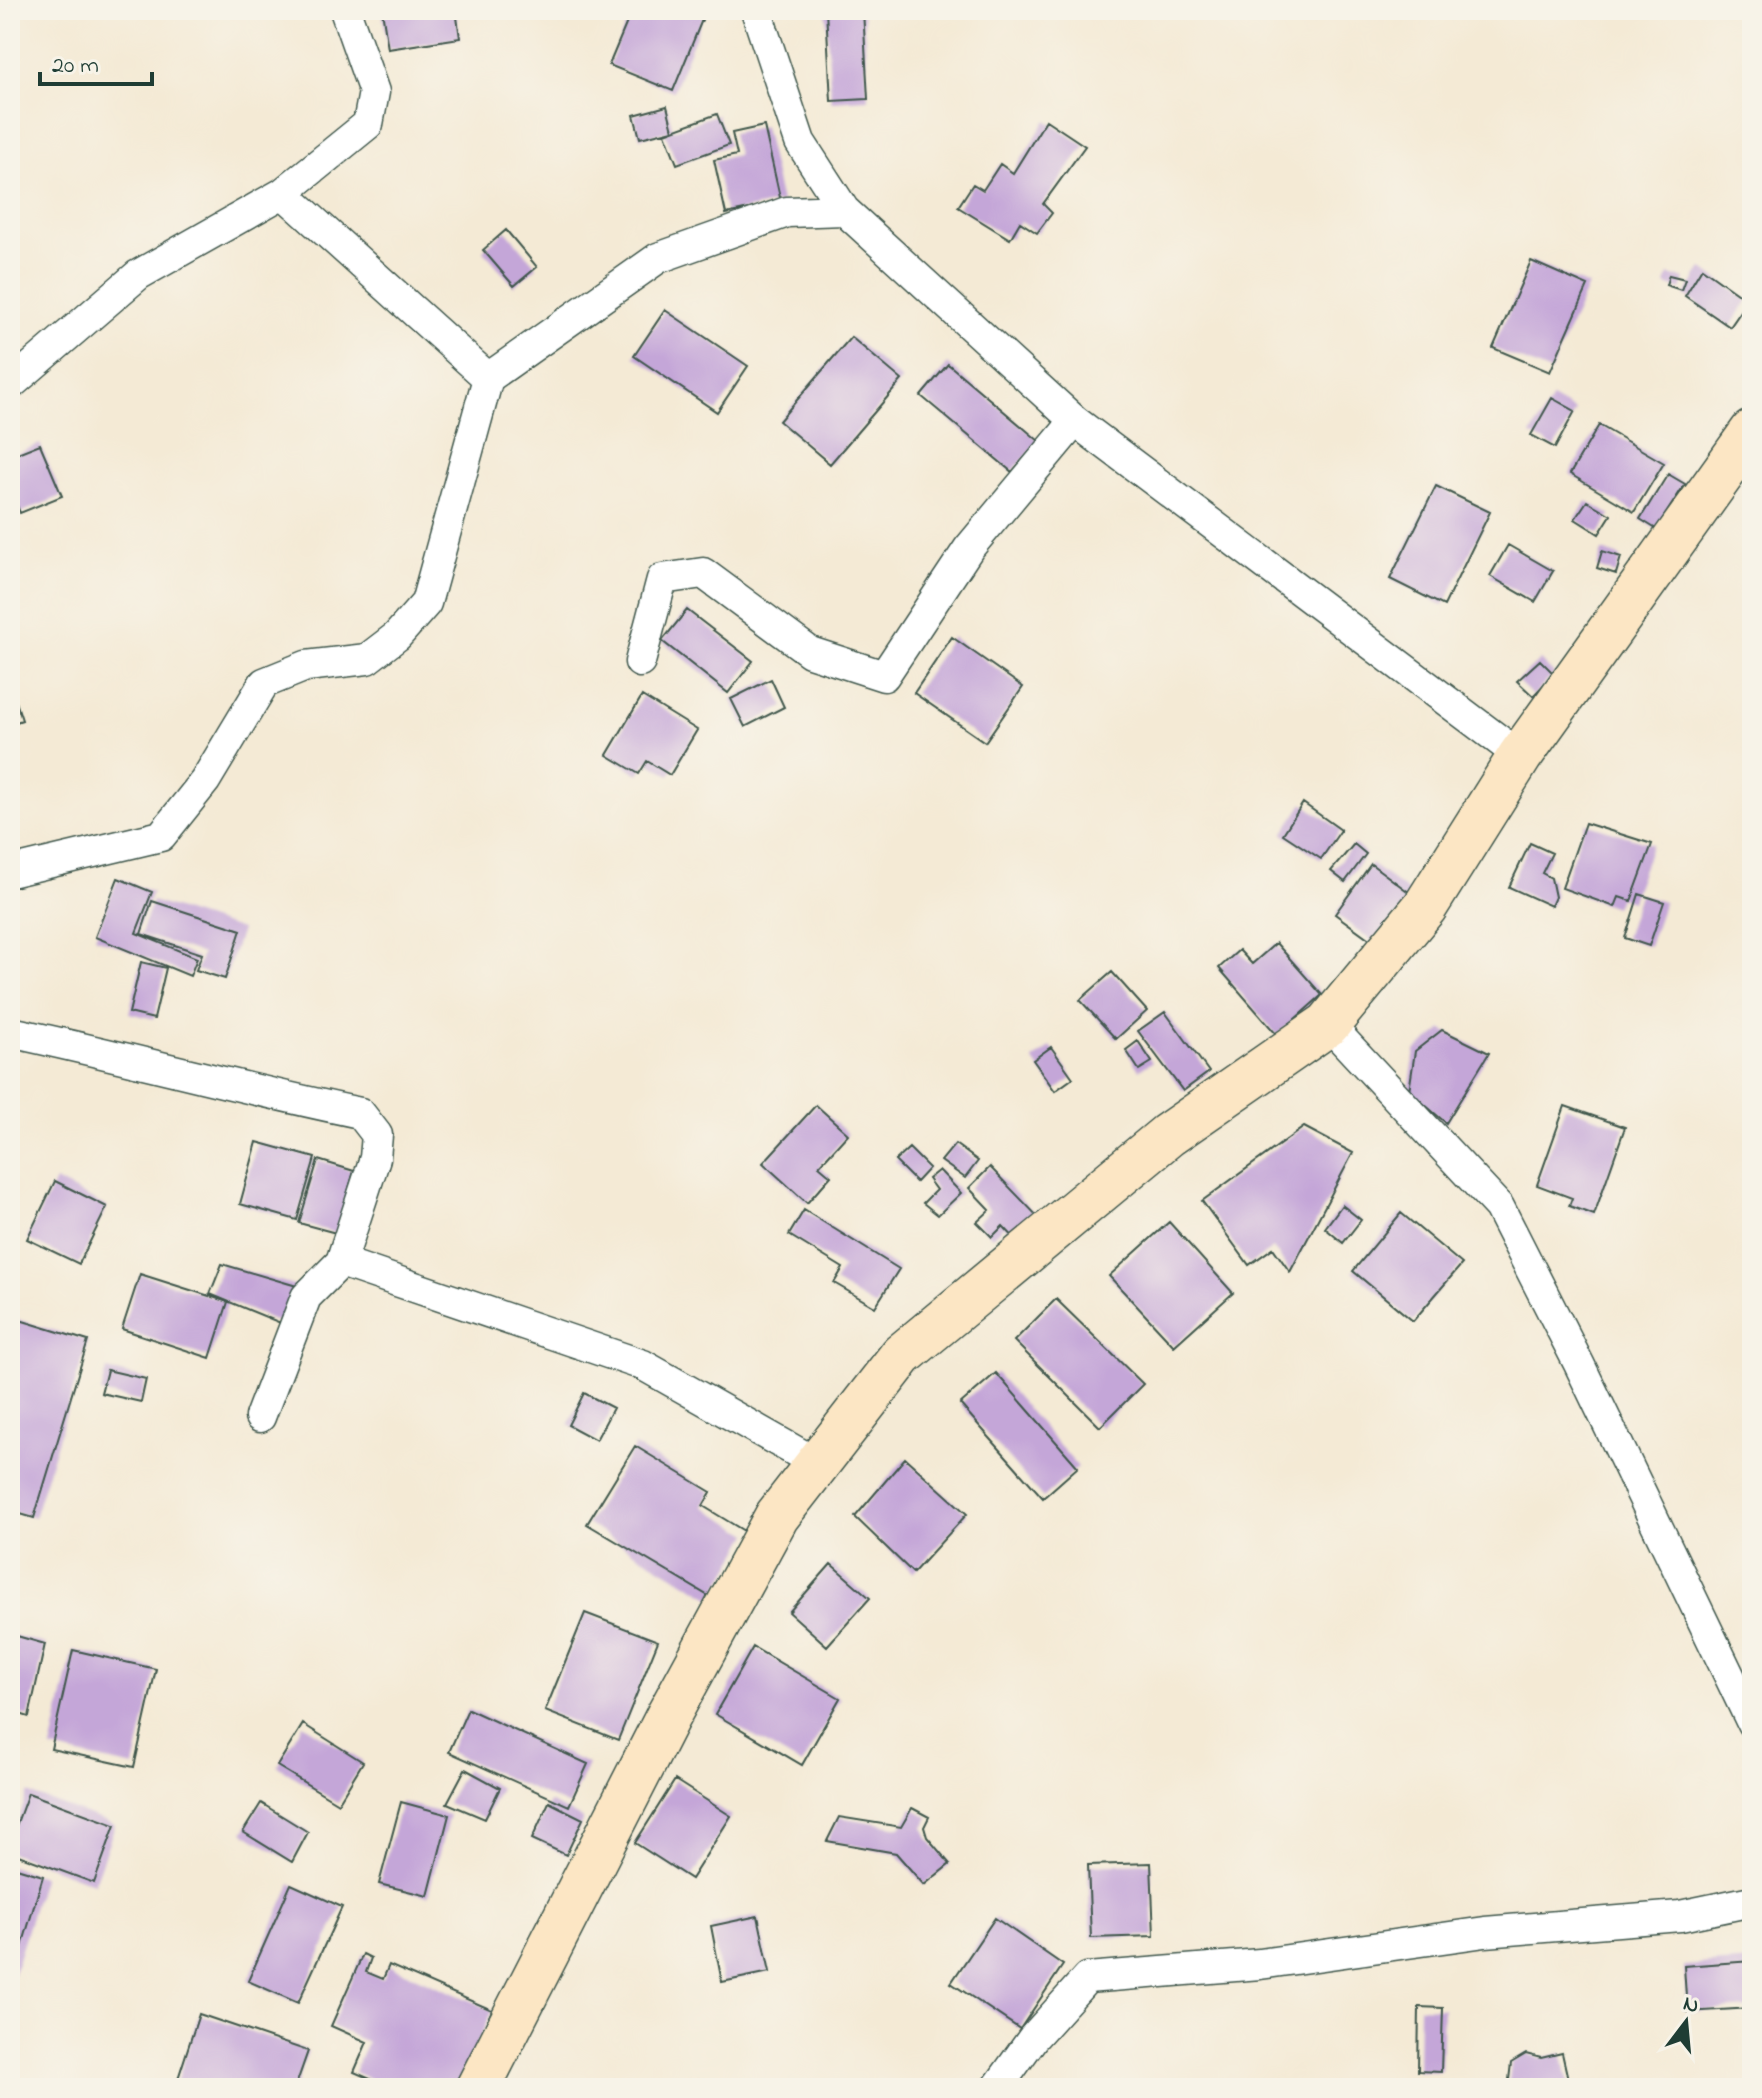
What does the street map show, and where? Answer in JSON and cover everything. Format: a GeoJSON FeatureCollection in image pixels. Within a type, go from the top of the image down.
{"type":"FeatureCollection","features":[{"type":"Feature","properties":{"kind":"street"},"geometry":{"type":"LineString","coordinates":[[10,385],[138,275],[283,193],[368,124],[374,92],[345,10]]}},
{"type":"Feature","properties":{"kind":"street"},"geometry":{"type":"LineString","coordinates":[[756,10],[800,142],[844,210],[1075,421],[1520,756]]}},
{"type":"Feature","properties":{"kind":"street"},"geometry":{"type":"LineString","coordinates":[[283,193],[488,378]]}},
{"type":"Feature","properties":{"kind":"street"},"geometry":{"type":"LineString","coordinates":[[10,872],[161,836],[205,781],[264,683],[306,666],[367,659],[397,636],[426,603],[488,378],[658,258],[787,212],[844,210]]}},
{"type":"Feature","properties":{"kind":"street"},"geometry":{"type":"LineString","coordinates":[[640,662],[662,579],[703,573],[810,652],[884,676],[969,548],[1075,421]]}},
{"type":"Feature","properties":{"kind":"street"},"geometry":{"type":"LineString","coordinates":[[478,2088],[683,1689],[777,1516],[902,1355],[1168,1135],[1328,1024],[1425,907],[1520,756],[1752,432]]}},
{"type":"Feature","properties":{"kind":"street"},"geometry":{"type":"LineString","coordinates":[[1328,1024],[1499,1207],[1579,1364],[1752,1723]]}},
{"type":"Feature","properties":{"kind":"street"},"geometry":{"type":"LineString","coordinates":[[10,1032],[360,1113],[377,1135],[375,1158],[341,1262],[306,1297],[260,1417]]}},
{"type":"Feature","properties":{"kind":"street"},"geometry":{"type":"LineString","coordinates":[[341,1262],[643,1365],[818,1464]]}},
{"type":"Feature","properties":{"kind":"street"},"geometry":{"type":"LineString","coordinates":[[997,2088],[1033,2038],[1087,1978],[1260,1964],[1485,1932],[1680,1916],[1752,1901]]}},
{"type":"Feature","properties":{"kind":"building"},"geometry":{"type":"Polygon","coordinates":[[[382,10],[456,10],[460,38],[388,49],[382,10]]]}},
{"type":"Feature","properties":{"kind":"building"},"geometry":{"type":"Polygon","coordinates":[[[632,10],[706,10],[673,91],[609,65],[632,10]]]}},
{"type":"Feature","properties":{"kind":"building"},"geometry":{"type":"Polygon","coordinates":[[[826,10],[863,10],[868,99],[831,101],[826,10]]]}},
{"type":"Feature","properties":{"kind":"building"},"geometry":{"type":"Polygon","coordinates":[[[667,106],[673,130],[640,138],[634,115],[667,106]]]}},
{"type":"Feature","properties":{"kind":"building"},"geometry":{"type":"Polygon","coordinates":[[[717,114],[729,145],[677,164],[665,133],[717,114]]]}},
{"type":"Feature","properties":{"kind":"building"},"geometry":{"type":"Polygon","coordinates":[[[1046,120],[1085,146],[1043,204],[1052,213],[1037,233],[1020,222],[1010,239],[958,207],[973,184],[983,190],[1000,164],[1013,173],[1046,120]]]}},
{"type":"Feature","properties":{"kind":"building"},"geometry":{"type":"Polygon","coordinates":[[[764,126],[781,202],[726,214],[714,160],[737,155],[732,133],[764,126]]]}},
{"type":"Feature","properties":{"kind":"building"},"geometry":{"type":"Polygon","coordinates":[[[506,230],[537,267],[514,286],[483,250],[506,230]]]}},
{"type":"Feature","properties":{"kind":"building"},"geometry":{"type":"Polygon","coordinates":[[[1531,261],[1588,286],[1550,372],[1493,348],[1531,261]]]}},
{"type":"Feature","properties":{"kind":"building"},"geometry":{"type":"Polygon","coordinates":[[[1702,268],[1748,301],[1730,327],[1685,296],[1702,268]]]}},
{"type":"Feature","properties":{"kind":"building"},"geometry":{"type":"Polygon","coordinates":[[[1669,275],[1685,279],[1681,290],[1666,285],[1669,275]]]}},
{"type":"Feature","properties":{"kind":"building"},"geometry":{"type":"Polygon","coordinates":[[[665,310],[748,366],[717,412],[634,356],[665,310]]]}},
{"type":"Feature","properties":{"kind":"building"},"geometry":{"type":"Polygon","coordinates":[[[851,337],[902,380],[830,464],[779,421],[851,337]]]}},
{"type":"Feature","properties":{"kind":"building"},"geometry":{"type":"Polygon","coordinates":[[[948,364],[1039,441],[1012,472],[921,396],[948,364]]]}},
{"type":"Feature","properties":{"kind":"building"},"geometry":{"type":"Polygon","coordinates":[[[1552,398],[1575,411],[1555,448],[1531,435],[1552,398]]]}},
{"type":"Feature","properties":{"kind":"building"},"geometry":{"type":"Polygon","coordinates":[[[1599,425],[1664,463],[1634,512],[1570,474],[1599,425]]]}},
{"type":"Feature","properties":{"kind":"building"},"geometry":{"type":"Polygon","coordinates":[[[40,444],[62,496],[20,513],[10,488],[10,456],[40,444]]]}},
{"type":"Feature","properties":{"kind":"building"},"geometry":{"type":"Polygon","coordinates":[[[1668,474],[1685,484],[1656,529],[1640,519],[1668,474]]]}},
{"type":"Feature","properties":{"kind":"building"},"geometry":{"type":"Polygon","coordinates":[[[1436,486],[1490,512],[1444,606],[1390,579],[1436,486]]]}},
{"type":"Feature","properties":{"kind":"building"},"geometry":{"type":"Polygon","coordinates":[[[1587,501],[1611,515],[1599,534],[1575,519],[1587,501]]]}},
{"type":"Feature","properties":{"kind":"building"},"geometry":{"type":"Polygon","coordinates":[[[1508,545],[1553,571],[1535,602],[1490,576],[1508,545]]]}},
{"type":"Feature","properties":{"kind":"building"},"geometry":{"type":"Polygon","coordinates":[[[1602,551],[1621,557],[1616,574],[1597,568],[1602,551]]]}},
{"type":"Feature","properties":{"kind":"building"},"geometry":{"type":"Polygon","coordinates":[[[687,610],[753,661],[728,693],[662,641],[687,610]]]}},
{"type":"Feature","properties":{"kind":"building"},"geometry":{"type":"Polygon","coordinates":[[[952,637],[1023,687],[985,742],[914,693],[952,637]]]}},
{"type":"Feature","properties":{"kind":"building"},"geometry":{"type":"Polygon","coordinates":[[[1540,660],[1554,674],[1533,696],[1517,681],[1540,660]]]}},
{"type":"Feature","properties":{"kind":"building"},"geometry":{"type":"Polygon","coordinates":[[[771,679],[784,707],[745,727],[731,699],[771,679]]]}},
{"type":"Feature","properties":{"kind":"building"},"geometry":{"type":"Polygon","coordinates":[[[10,683],[22,720],[10,724],[10,683]]]}},
{"type":"Feature","properties":{"kind":"building"},"geometry":{"type":"Polygon","coordinates":[[[642,696],[697,730],[670,775],[647,761],[639,774],[607,755],[642,696]]]}},
{"type":"Feature","properties":{"kind":"building"},"geometry":{"type":"Polygon","coordinates":[[[1303,803],[1341,830],[1321,859],[1283,834],[1303,803]]]}},
{"type":"Feature","properties":{"kind":"building"},"geometry":{"type":"Polygon","coordinates":[[[1585,823],[1652,844],[1631,901],[1619,897],[1615,907],[1562,888],[1585,823]]]}},
{"type":"Feature","properties":{"kind":"building"},"geometry":{"type":"Polygon","coordinates":[[[1530,843],[1552,853],[1542,873],[1551,878],[1555,897],[1551,906],[1509,887],[1530,843]]]}},
{"type":"Feature","properties":{"kind":"building"},"geometry":{"type":"Polygon","coordinates":[[[1354,844],[1366,854],[1345,882],[1331,871],[1354,844]]]}},
{"type":"Feature","properties":{"kind":"building"},"geometry":{"type":"Polygon","coordinates":[[[1371,864],[1418,899],[1382,948],[1335,914],[1371,864]]]}},
{"type":"Feature","properties":{"kind":"building"},"geometry":{"type":"Polygon","coordinates":[[[118,878],[152,892],[136,933],[197,958],[190,976],[95,937],[118,878]]]}},
{"type":"Feature","properties":{"kind":"building"},"geometry":{"type":"Polygon","coordinates":[[[1639,894],[1664,902],[1649,946],[1625,938],[1639,894]]]}},
{"type":"Feature","properties":{"kind":"building"},"geometry":{"type":"Polygon","coordinates":[[[152,901],[241,930],[225,979],[196,970],[202,954],[141,934],[152,901]]]}},
{"type":"Feature","properties":{"kind":"building"},"geometry":{"type":"Polygon","coordinates":[[[1276,943],[1322,995],[1277,1035],[1219,968],[1239,950],[1252,964],[1276,943]]]}},
{"type":"Feature","properties":{"kind":"building"},"geometry":{"type":"Polygon","coordinates":[[[141,962],[166,968],[154,1019],[129,1013],[141,962]]]}},
{"type":"Feature","properties":{"kind":"building"},"geometry":{"type":"Polygon","coordinates":[[[1112,972],[1147,1011],[1116,1039],[1080,1000],[1112,972]]]}},
{"type":"Feature","properties":{"kind":"building"},"geometry":{"type":"Polygon","coordinates":[[[1165,1012],[1209,1072],[1183,1091],[1138,1031],[1165,1012]]]}},
{"type":"Feature","properties":{"kind":"building"},"geometry":{"type":"Polygon","coordinates":[[[1442,1030],[1489,1053],[1446,1123],[1409,1091],[1415,1051],[1442,1030]]]}},
{"type":"Feature","properties":{"kind":"building"},"geometry":{"type":"Polygon","coordinates":[[[1138,1041],[1152,1062],[1139,1070],[1126,1050],[1138,1041]]]}},
{"type":"Feature","properties":{"kind":"building"},"geometry":{"type":"Polygon","coordinates":[[[1051,1047],[1073,1078],[1055,1091],[1033,1060],[1051,1047]]]}},
{"type":"Feature","properties":{"kind":"building"},"geometry":{"type":"Polygon","coordinates":[[[816,1105],[848,1134],[819,1166],[831,1176],[807,1203],[763,1163],[816,1105]]]}},
{"type":"Feature","properties":{"kind":"building"},"geometry":{"type":"Polygon","coordinates":[[[1565,1106],[1625,1127],[1594,1215],[1569,1206],[1572,1198],[1537,1185],[1565,1106]]]}},
{"type":"Feature","properties":{"kind":"building"},"geometry":{"type":"Polygon","coordinates":[[[1304,1127],[1353,1153],[1290,1272],[1273,1248],[1249,1265],[1202,1201],[1304,1127]]]}},
{"type":"Feature","properties":{"kind":"building"},"geometry":{"type":"Polygon","coordinates":[[[257,1142],[315,1158],[297,1220],[240,1204],[257,1142]]]}},
{"type":"Feature","properties":{"kind":"building"},"geometry":{"type":"Polygon","coordinates":[[[955,1144],[978,1161],[965,1178],[941,1161],[955,1144]]]}},
{"type":"Feature","properties":{"kind":"building"},"geometry":{"type":"Polygon","coordinates":[[[909,1148],[929,1168],[916,1182],[895,1161],[909,1148]]]}},
{"type":"Feature","properties":{"kind":"building"},"geometry":{"type":"Polygon","coordinates":[[[318,1160],[354,1171],[336,1233],[299,1223],[318,1160]]]}},
{"type":"Feature","properties":{"kind":"building"},"geometry":{"type":"Polygon","coordinates":[[[990,1167],[1043,1222],[1020,1244],[1003,1226],[992,1237],[977,1222],[990,1210],[969,1188],[990,1167]]]}},
{"type":"Feature","properties":{"kind":"building"},"geometry":{"type":"Polygon","coordinates":[[[939,1170],[961,1193],[938,1215],[923,1203],[936,1190],[928,1179],[939,1170]]]}},
{"type":"Feature","properties":{"kind":"building"},"geometry":{"type":"Polygon","coordinates":[[[55,1181],[107,1207],[79,1264],[27,1239],[55,1181]]]}},
{"type":"Feature","properties":{"kind":"building"},"geometry":{"type":"Polygon","coordinates":[[[1342,1205],[1361,1220],[1343,1243],[1325,1228],[1342,1205]]]}},
{"type":"Feature","properties":{"kind":"building"},"geometry":{"type":"Polygon","coordinates":[[[804,1210],[899,1269],[875,1307],[834,1283],[843,1268],[789,1235],[804,1210]]]}},
{"type":"Feature","properties":{"kind":"building"},"geometry":{"type":"Polygon","coordinates":[[[1401,1213],[1462,1264],[1413,1321],[1353,1271],[1401,1213]]]}},
{"type":"Feature","properties":{"kind":"building"},"geometry":{"type":"Polygon","coordinates":[[[1169,1222],[1233,1293],[1174,1346],[1109,1276],[1169,1222]]]}},
{"type":"Feature","properties":{"kind":"building"},"geometry":{"type":"Polygon","coordinates":[[[222,1264],[300,1287],[283,1324],[210,1294],[222,1264]]]}},
{"type":"Feature","properties":{"kind":"building"},"geometry":{"type":"Polygon","coordinates":[[[140,1274],[228,1302],[210,1358],[122,1329],[140,1274]]]}},
{"type":"Feature","properties":{"kind":"building"},"geometry":{"type":"Polygon","coordinates":[[[1056,1299],[1143,1384],[1100,1427],[1014,1341],[1056,1299]]]}},
{"type":"Feature","properties":{"kind":"building"},"geometry":{"type":"Polygon","coordinates":[[[10,1317],[88,1341],[34,1518],[10,1511],[10,1317]]]}},
{"type":"Feature","properties":{"kind":"building"},"geometry":{"type":"Polygon","coordinates":[[[107,1370],[146,1379],[141,1402],[101,1393],[107,1370]]]}},
{"type":"Feature","properties":{"kind":"building"},"geometry":{"type":"Polygon","coordinates":[[[996,1373],[1078,1467],[1043,1498],[960,1404],[996,1373]]]}},
{"type":"Feature","properties":{"kind":"building"},"geometry":{"type":"Polygon","coordinates":[[[584,1393],[613,1408],[596,1440],[568,1425],[584,1393]]]}},
{"type":"Feature","properties":{"kind":"building"},"geometry":{"type":"Polygon","coordinates":[[[635,1446],[711,1492],[703,1506],[749,1534],[712,1598],[587,1524],[635,1446]]]}},
{"type":"Feature","properties":{"kind":"building"},"geometry":{"type":"Polygon","coordinates":[[[905,1458],[967,1514],[913,1573],[855,1517],[905,1458]]]}},
{"type":"Feature","properties":{"kind":"building"},"geometry":{"type":"Polygon","coordinates":[[[831,1564],[870,1598],[827,1646],[789,1612],[831,1564]]]}},
{"type":"Feature","properties":{"kind":"building"},"geometry":{"type":"Polygon","coordinates":[[[585,1613],[658,1641],[618,1740],[545,1711],[585,1613]]]}},
{"type":"Feature","properties":{"kind":"building"},"geometry":{"type":"Polygon","coordinates":[[[10,1634],[45,1644],[29,1717],[10,1711],[10,1634]]]}},
{"type":"Feature","properties":{"kind":"building"},"geometry":{"type":"Polygon","coordinates":[[[753,1647],[840,1698],[802,1765],[715,1714],[753,1647]]]}},
{"type":"Feature","properties":{"kind":"building"},"geometry":{"type":"Polygon","coordinates":[[[73,1650],[156,1669],[134,1767],[51,1749],[73,1650]]]}},
{"type":"Feature","properties":{"kind":"building"},"geometry":{"type":"Polygon","coordinates":[[[468,1709],[588,1764],[569,1806],[449,1752],[468,1709]]]}},
{"type":"Feature","properties":{"kind":"building"},"geometry":{"type":"Polygon","coordinates":[[[303,1724],[363,1762],[338,1803],[277,1766],[303,1724]]]}},
{"type":"Feature","properties":{"kind":"building"},"geometry":{"type":"Polygon","coordinates":[[[465,1769],[500,1788],[485,1819],[447,1803],[465,1769]]]}},
{"type":"Feature","properties":{"kind":"building"},"geometry":{"type":"Polygon","coordinates":[[[675,1780],[731,1816],[691,1879],[635,1843],[675,1780]]]}},
{"type":"Feature","properties":{"kind":"building"},"geometry":{"type":"Polygon","coordinates":[[[28,1793],[115,1825],[94,1883],[10,1852],[10,1842],[28,1793]]]}},
{"type":"Feature","properties":{"kind":"building"},"geometry":{"type":"Polygon","coordinates":[[[401,1802],[449,1815],[428,1896],[379,1884],[401,1802]]]}},
{"type":"Feature","properties":{"kind":"building"},"geometry":{"type":"Polygon","coordinates":[[[549,1802],[583,1819],[566,1855],[532,1839],[549,1802]]]}},
{"type":"Feature","properties":{"kind":"building"},"geometry":{"type":"Polygon","coordinates":[[[261,1803],[308,1832],[292,1862],[243,1832],[261,1803]]]}},
{"type":"Feature","properties":{"kind":"building"},"geometry":{"type":"Polygon","coordinates":[[[912,1808],[929,1817],[924,1827],[927,1837],[950,1864],[924,1885],[896,1853],[827,1841],[839,1817],[901,1827],[912,1808]]]}},
{"type":"Feature","properties":{"kind":"building"},"geometry":{"type":"Polygon","coordinates":[[[1151,1863],[1154,1936],[1091,1938],[1088,1865],[1151,1863]]]}},
{"type":"Feature","properties":{"kind":"building"},"geometry":{"type":"Polygon","coordinates":[[[10,1866],[43,1876],[11,1983],[10,1983],[10,1866]]]}},
{"type":"Feature","properties":{"kind":"building"},"geometry":{"type":"Polygon","coordinates":[[[291,1884],[342,1907],[298,2003],[248,1981],[291,1884]]]}},
{"type":"Feature","properties":{"kind":"building"},"geometry":{"type":"Polygon","coordinates":[[[758,1916],[770,1972],[722,1982],[711,1926],[758,1916]]]}},
{"type":"Feature","properties":{"kind":"building"},"geometry":{"type":"Polygon","coordinates":[[[995,1918],[1063,1965],[1020,2029],[951,1983],[995,1918]]]}},
{"type":"Feature","properties":{"kind":"building"},"geometry":{"type":"Polygon","coordinates":[[[363,1954],[371,1958],[366,1972],[383,1979],[389,1965],[492,2010],[458,2088],[391,2088],[354,2072],[367,2042],[331,2026],[363,1954]]]}},
{"type":"Feature","properties":{"kind":"building"},"geometry":{"type":"Polygon","coordinates":[[[1752,1961],[1752,2008],[1687,2012],[1684,1966],[1752,1961]]]}},
{"type":"Feature","properties":{"kind":"building"},"geometry":{"type":"Polygon","coordinates":[[[1419,2007],[1443,2008],[1441,2072],[1418,2071],[1419,2007]]]}},
{"type":"Feature","properties":{"kind":"building"},"geometry":{"type":"Polygon","coordinates":[[[199,2014],[308,2051],[295,2088],[175,2088],[199,2014]]]}},
{"type":"Feature","properties":{"kind":"building"},"geometry":{"type":"Polygon","coordinates":[[[1562,2053],[1570,2088],[1508,2088],[1511,2063],[1526,2054],[1541,2058],[1562,2053]]]}}]}
